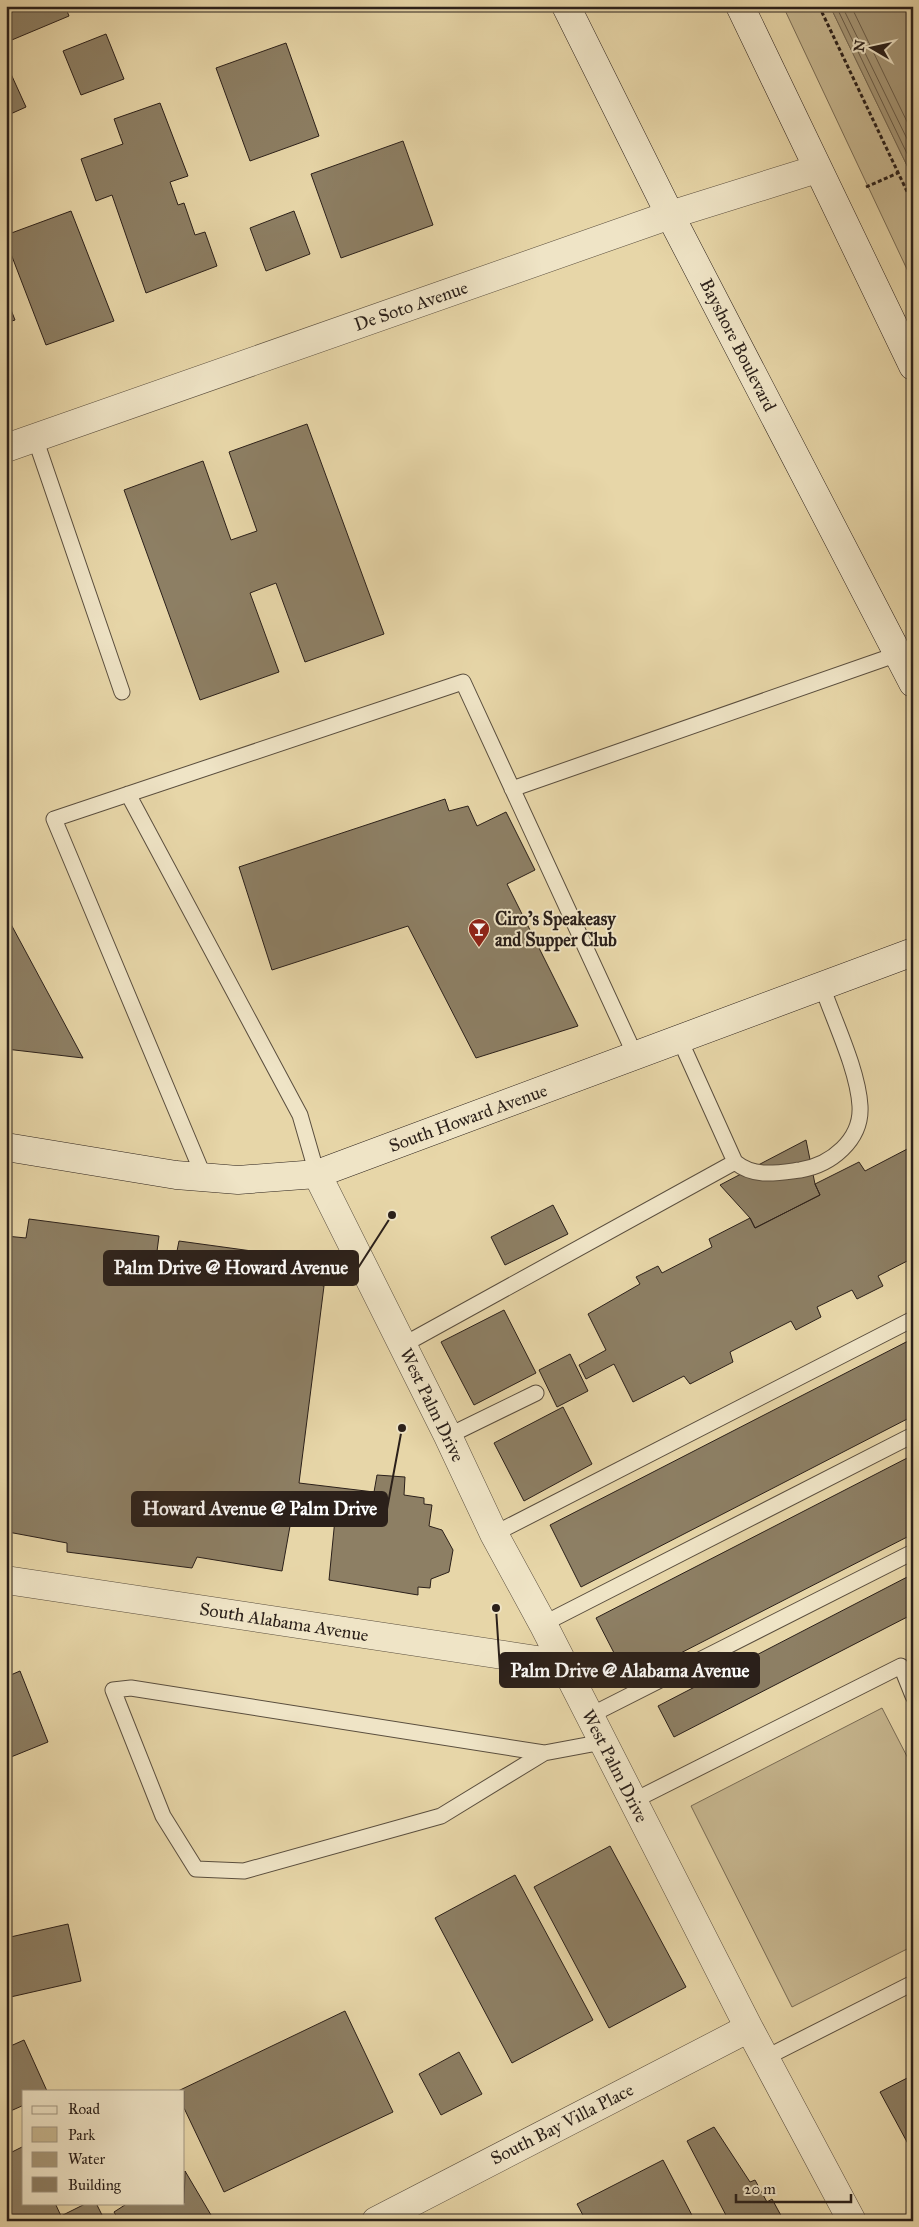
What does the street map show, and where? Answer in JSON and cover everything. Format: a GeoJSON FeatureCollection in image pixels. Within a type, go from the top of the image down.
{"type":"FeatureCollection","features":[{"type":"Feature","properties":{"kind":"street","name":"Bayshore Boulevard"},"geometry":{"type":"LineString","coordinates":[[566,6],[670,215],[913,683]]}},
{"type":"Feature","properties":{"kind":"street"},"geometry":{"type":"LineString","coordinates":[[740,6],[913,366]]}},
{"type":"Feature","properties":{"kind":"street","name":"De Soto Avenue"},"geometry":{"type":"LineString","coordinates":[[6,448],[670,215],[818,170]]}},
{"type":"Feature","properties":{"kind":"street","name":"South Howard Avenue"},"geometry":{"type":"LineString","coordinates":[[6,1147],[176,1175],[238,1180],[317,1174],[636,1057],[913,952]]}},
{"type":"Feature","properties":{"kind":"street","name":"West Palm Drive"},"geometry":{"type":"LineString","coordinates":[[317,1174],[448,1436],[494,1534],[543,1624],[749,2028],[852,2221]]}},
{"type":"Feature","properties":{"kind":"street","name":"South Alabama Avenue"},"geometry":{"type":"LineString","coordinates":[[6,1580],[563,1664]]}},
{"type":"Feature","properties":{"kind":"street","name":"South Bay Villa Place"},"geometry":{"type":"LineString","coordinates":[[376,2221],[749,2028]]}},
{"type":"Feature","properties":{"kind":"lane"},"geometry":{"type":"LineString","coordinates":[[35,438],[122,692]]}},
{"type":"Feature","properties":{"kind":"lane"},"geometry":{"type":"LineString","coordinates":[[512,789],[898,654]]}},
{"type":"Feature","properties":{"kind":"lane"},"geometry":{"type":"LineString","coordinates":[[204,1177],[54,819],[462,682],[636,1057]]}},
{"type":"Feature","properties":{"kind":"lane"},"geometry":{"type":"LineString","coordinates":[[128,794],[300,1115],[317,1174]]}},
{"type":"Feature","properties":{"kind":"lane"},"geometry":{"type":"LineString","coordinates":[[680,1040],[735,1162],[744,1169],[769,1174],[812,1168],[828,1160],[846,1147],[857,1125],[860,1107],[854,1076],[822,986]]}},
{"type":"Feature","properties":{"kind":"lane"},"geometry":{"type":"LineString","coordinates":[[403,1345],[735,1162]]}},
{"type":"Feature","properties":{"kind":"lane"},"geometry":{"type":"LineString","coordinates":[[494,1534],[913,1319]]}},
{"type":"Feature","properties":{"kind":"lane"},"geometry":{"type":"LineString","coordinates":[[448,1436],[536,1393]]}},
{"type":"Feature","properties":{"kind":"lane"},"geometry":{"type":"LineString","coordinates":[[543,1624],[913,1435]]}},
{"type":"Feature","properties":{"kind":"lane"},"geometry":{"type":"LineString","coordinates":[[589,1716],[913,1552]]}},
{"type":"Feature","properties":{"kind":"lane"},"geometry":{"type":"LineString","coordinates":[[633,1801],[901,1666],[913,1696]]}},
{"type":"Feature","properties":{"kind":"lane"},"geometry":{"type":"LineString","coordinates":[[544,1753],[441,1816],[244,1871],[196,1869],[163,1816],[113,1690],[131,1688],[544,1753],[603,1742]]}},
{"type":"Feature","properties":{"kind":"lane"},"geometry":{"type":"LineString","coordinates":[[765,2058],[913,1983]]}},
{"type":"Feature","properties":{"kind":"path"},"geometry":{"type":"LineString","coordinates":[[819,6],[913,204]]}},
{"type":"Feature","properties":{"kind":"path"},"geometry":{"type":"LineString","coordinates":[[866,187],[898,172]]}},
{"type":"Feature","properties":{"kind":"green space"},"geometry":{"type":"Polygon","coordinates":[[[783,6],[830,6],[913,178],[913,282],[783,6]]]}},
{"type":"Feature","properties":{"kind":"green space"},"geometry":{"type":"Polygon","coordinates":[[[882,1708],[913,1768],[913,1946],[792,2007],[691,1806],[882,1708]]]}},
{"type":"Feature","properties":{"kind":"water"},"geometry":{"type":"Polygon","coordinates":[[[830,6],[913,6],[913,178],[830,6]]]}},
{"type":"Feature","properties":{"kind":"building"},"geometry":{"type":"Polygon","coordinates":[[[6,6],[65,6],[69,16],[7,42],[6,6]]]}},
{"type":"Feature","properties":{"kind":"building"},"geometry":{"type":"Polygon","coordinates":[[[106,34],[124,79],[81,95],[63,51],[106,34]]]}},
{"type":"Feature","properties":{"kind":"building"},"geometry":{"type":"Polygon","coordinates":[[[286,43],[319,136],[250,161],[216,68],[286,43]]]}},
{"type":"Feature","properties":{"kind":"building"},"geometry":{"type":"Polygon","coordinates":[[[11,74],[26,107],[6,116],[6,76],[11,74]]]}},
{"type":"Feature","properties":{"kind":"building"},"geometry":{"type":"Polygon","coordinates":[[[160,103],[188,176],[170,182],[178,205],[184,203],[195,235],[205,232],[217,266],[146,293],[112,195],[96,201],[81,159],[123,144],[114,119],[160,103]]]}},
{"type":"Feature","properties":{"kind":"building"},"geometry":{"type":"Polygon","coordinates":[[[403,141],[433,225],[341,258],[311,174],[403,141]]]}},
{"type":"Feature","properties":{"kind":"building"},"geometry":{"type":"Polygon","coordinates":[[[71,211],[114,321],[46,345],[6,241],[6,235],[71,211]]]}},
{"type":"Feature","properties":{"kind":"building"},"geometry":{"type":"Polygon","coordinates":[[[294,211],[310,254],[266,271],[250,228],[294,211]]]}},
{"type":"Feature","properties":{"kind":"building"},"geometry":{"type":"Polygon","coordinates":[[[6,297],[15,320],[6,323],[6,297]]]}},
{"type":"Feature","properties":{"kind":"building"},"geometry":{"type":"Polygon","coordinates":[[[307,424],[384,634],[305,662],[276,583],[250,593],[279,672],[200,700],[124,490],[203,461],[231,540],[257,531],[229,452],[307,424]]]}},
{"type":"Feature","properties":{"kind":"building","name":"Ciro's Speakeasy and Supper Club"},"geometry":{"type":"Polygon","coordinates":[[[445,799],[449,811],[468,806],[477,826],[506,812],[535,870],[507,884],[578,1026],[476,1058],[408,926],[272,970],[239,867],[445,799]]]}},
{"type":"Feature","properties":{"kind":"building"},"geometry":{"type":"Polygon","coordinates":[[[6,915],[83,1058],[6,1049],[6,915]]]}},
{"type":"Feature","properties":{"kind":"building"},"geometry":{"type":"Polygon","coordinates":[[[806,1140],[815,1184],[820,1195],[755,1228],[750,1218],[720,1185],[806,1140]]]}},
{"type":"Feature","properties":{"kind":"building"},"geometry":{"type":"Polygon","coordinates":[[[913,1146],[913,1258],[878,1276],[883,1286],[857,1299],[852,1290],[817,1307],[821,1317],[796,1330],[791,1321],[730,1352],[733,1362],[690,1384],[684,1376],[633,1402],[614,1364],[586,1379],[579,1365],[606,1350],[588,1314],[640,1284],[636,1277],[658,1266],[662,1273],[712,1247],[709,1239],[750,1218],[755,1228],[820,1195],[815,1184],[859,1162],[865,1171],[913,1146]]]}},
{"type":"Feature","properties":{"kind":"building"},"geometry":{"type":"Polygon","coordinates":[[[553,1205],[568,1234],[505,1265],[491,1237],[553,1205]]]}},
{"type":"Feature","properties":{"kind":"building"},"geometry":{"type":"Polygon","coordinates":[[[29,1219],[159,1236],[156,1259],[175,1261],[179,1241],[303,1258],[300,1281],[324,1286],[299,1483],[374,1492],[377,1475],[405,1477],[404,1495],[424,1498],[424,1504],[432,1505],[429,1526],[442,1530],[453,1550],[449,1572],[431,1579],[430,1588],[418,1587],[418,1595],[329,1580],[335,1519],[292,1515],[282,1571],[197,1557],[192,1568],[67,1552],[67,1543],[8,1532],[10,1494],[6,1488],[6,1236],[26,1238],[29,1219]]]}},
{"type":"Feature","properties":{"kind":"building"},"geometry":{"type":"Polygon","coordinates":[[[504,1310],[536,1373],[474,1405],[441,1342],[504,1310]]]}},
{"type":"Feature","properties":{"kind":"building"},"geometry":{"type":"Polygon","coordinates":[[[912,1339],[913,1416],[581,1587],[550,1525],[912,1339]]]}},
{"type":"Feature","properties":{"kind":"building"},"geometry":{"type":"Polygon","coordinates":[[[570,1354],[588,1391],[557,1407],[539,1370],[570,1354]]]}},
{"type":"Feature","properties":{"kind":"building"},"geometry":{"type":"Polygon","coordinates":[[[563,1407],[592,1464],[524,1501],[494,1443],[563,1407]]]}},
{"type":"Feature","properties":{"kind":"building"},"geometry":{"type":"Polygon","coordinates":[[[913,1455],[913,1534],[628,1680],[596,1618],[913,1455]]]}},
{"type":"Feature","properties":{"kind":"building"},"geometry":{"type":"Polygon","coordinates":[[[913,1574],[913,1614],[674,1737],[658,1706],[913,1574]]]}},
{"type":"Feature","properties":{"kind":"building"},"geometry":{"type":"Polygon","coordinates":[[[20,1671],[48,1742],[6,1759],[6,1677],[20,1671]]]}},
{"type":"Feature","properties":{"kind":"building"},"geometry":{"type":"Polygon","coordinates":[[[610,1846],[686,1987],[609,2028],[534,1887],[610,1846]]]}},
{"type":"Feature","properties":{"kind":"building"},"geometry":{"type":"Polygon","coordinates":[[[515,1875],[593,2020],[512,2063],[435,1918],[515,1875]]]}},
{"type":"Feature","properties":{"kind":"building"},"geometry":{"type":"Polygon","coordinates":[[[68,1924],[81,1981],[6,1998],[6,1938],[68,1924]]]}},
{"type":"Feature","properties":{"kind":"building"},"geometry":{"type":"Polygon","coordinates":[[[345,2011],[393,2112],[224,2192],[185,2110],[185,2090],[180,2090],[345,2011]]]}},
{"type":"Feature","properties":{"kind":"building"},"geometry":{"type":"Polygon","coordinates":[[[24,2040],[47,2090],[22,2090],[22,2106],[6,2113],[6,2048],[24,2040]]]}},
{"type":"Feature","properties":{"kind":"building"},"geometry":{"type":"Polygon","coordinates":[[[459,2052],[482,2094],[441,2115],[419,2074],[459,2052]]]}},
{"type":"Feature","properties":{"kind":"building"},"geometry":{"type":"Polygon","coordinates":[[[913,2075],[913,2153],[880,2092],[913,2075]]]}},
{"type":"Feature","properties":{"kind":"building"},"geometry":{"type":"Polygon","coordinates":[[[714,2127],[750,2182],[755,2180],[767,2202],[772,2199],[784,2221],[729,2221],[687,2141],[714,2127]]]}},
{"type":"Feature","properties":{"kind":"building"},"geometry":{"type":"Polygon","coordinates":[[[22,2147],[22,2204],[55,2204],[61,2216],[85,2204],[96,2204],[105,2221],[6,2221],[6,2155],[22,2147]]]}},
{"type":"Feature","properties":{"kind":"building"},"geometry":{"type":"Polygon","coordinates":[[[663,2160],[695,2221],[586,2221],[577,2204],[663,2160]]]}},
{"type":"Feature","properties":{"kind":"building"},"geometry":{"type":"Polygon","coordinates":[[[185,2171],[211,2215],[201,2221],[119,2221],[114,2212],[126,2204],[185,2204],[185,2171]]]}},
{"type":"Feature","properties":{"kind":"place","name":"Ciro's Speakeasy and Supper Club"},"geometry":{"type":"Point","coordinates":[479,948]}},
{"type":"Feature","properties":{"kind":"place","name":"Palm Drive @ Howard Avenue"},"geometry":{"type":"Point","coordinates":[392,1215]}},
{"type":"Feature","properties":{"kind":"place","name":"Howard Avenue @ Palm Drive"},"geometry":{"type":"Point","coordinates":[402,1428]}},
{"type":"Feature","properties":{"kind":"place","name":"Palm Drive @ Alabama Avenue"},"geometry":{"type":"Point","coordinates":[496,1608]}}]}
